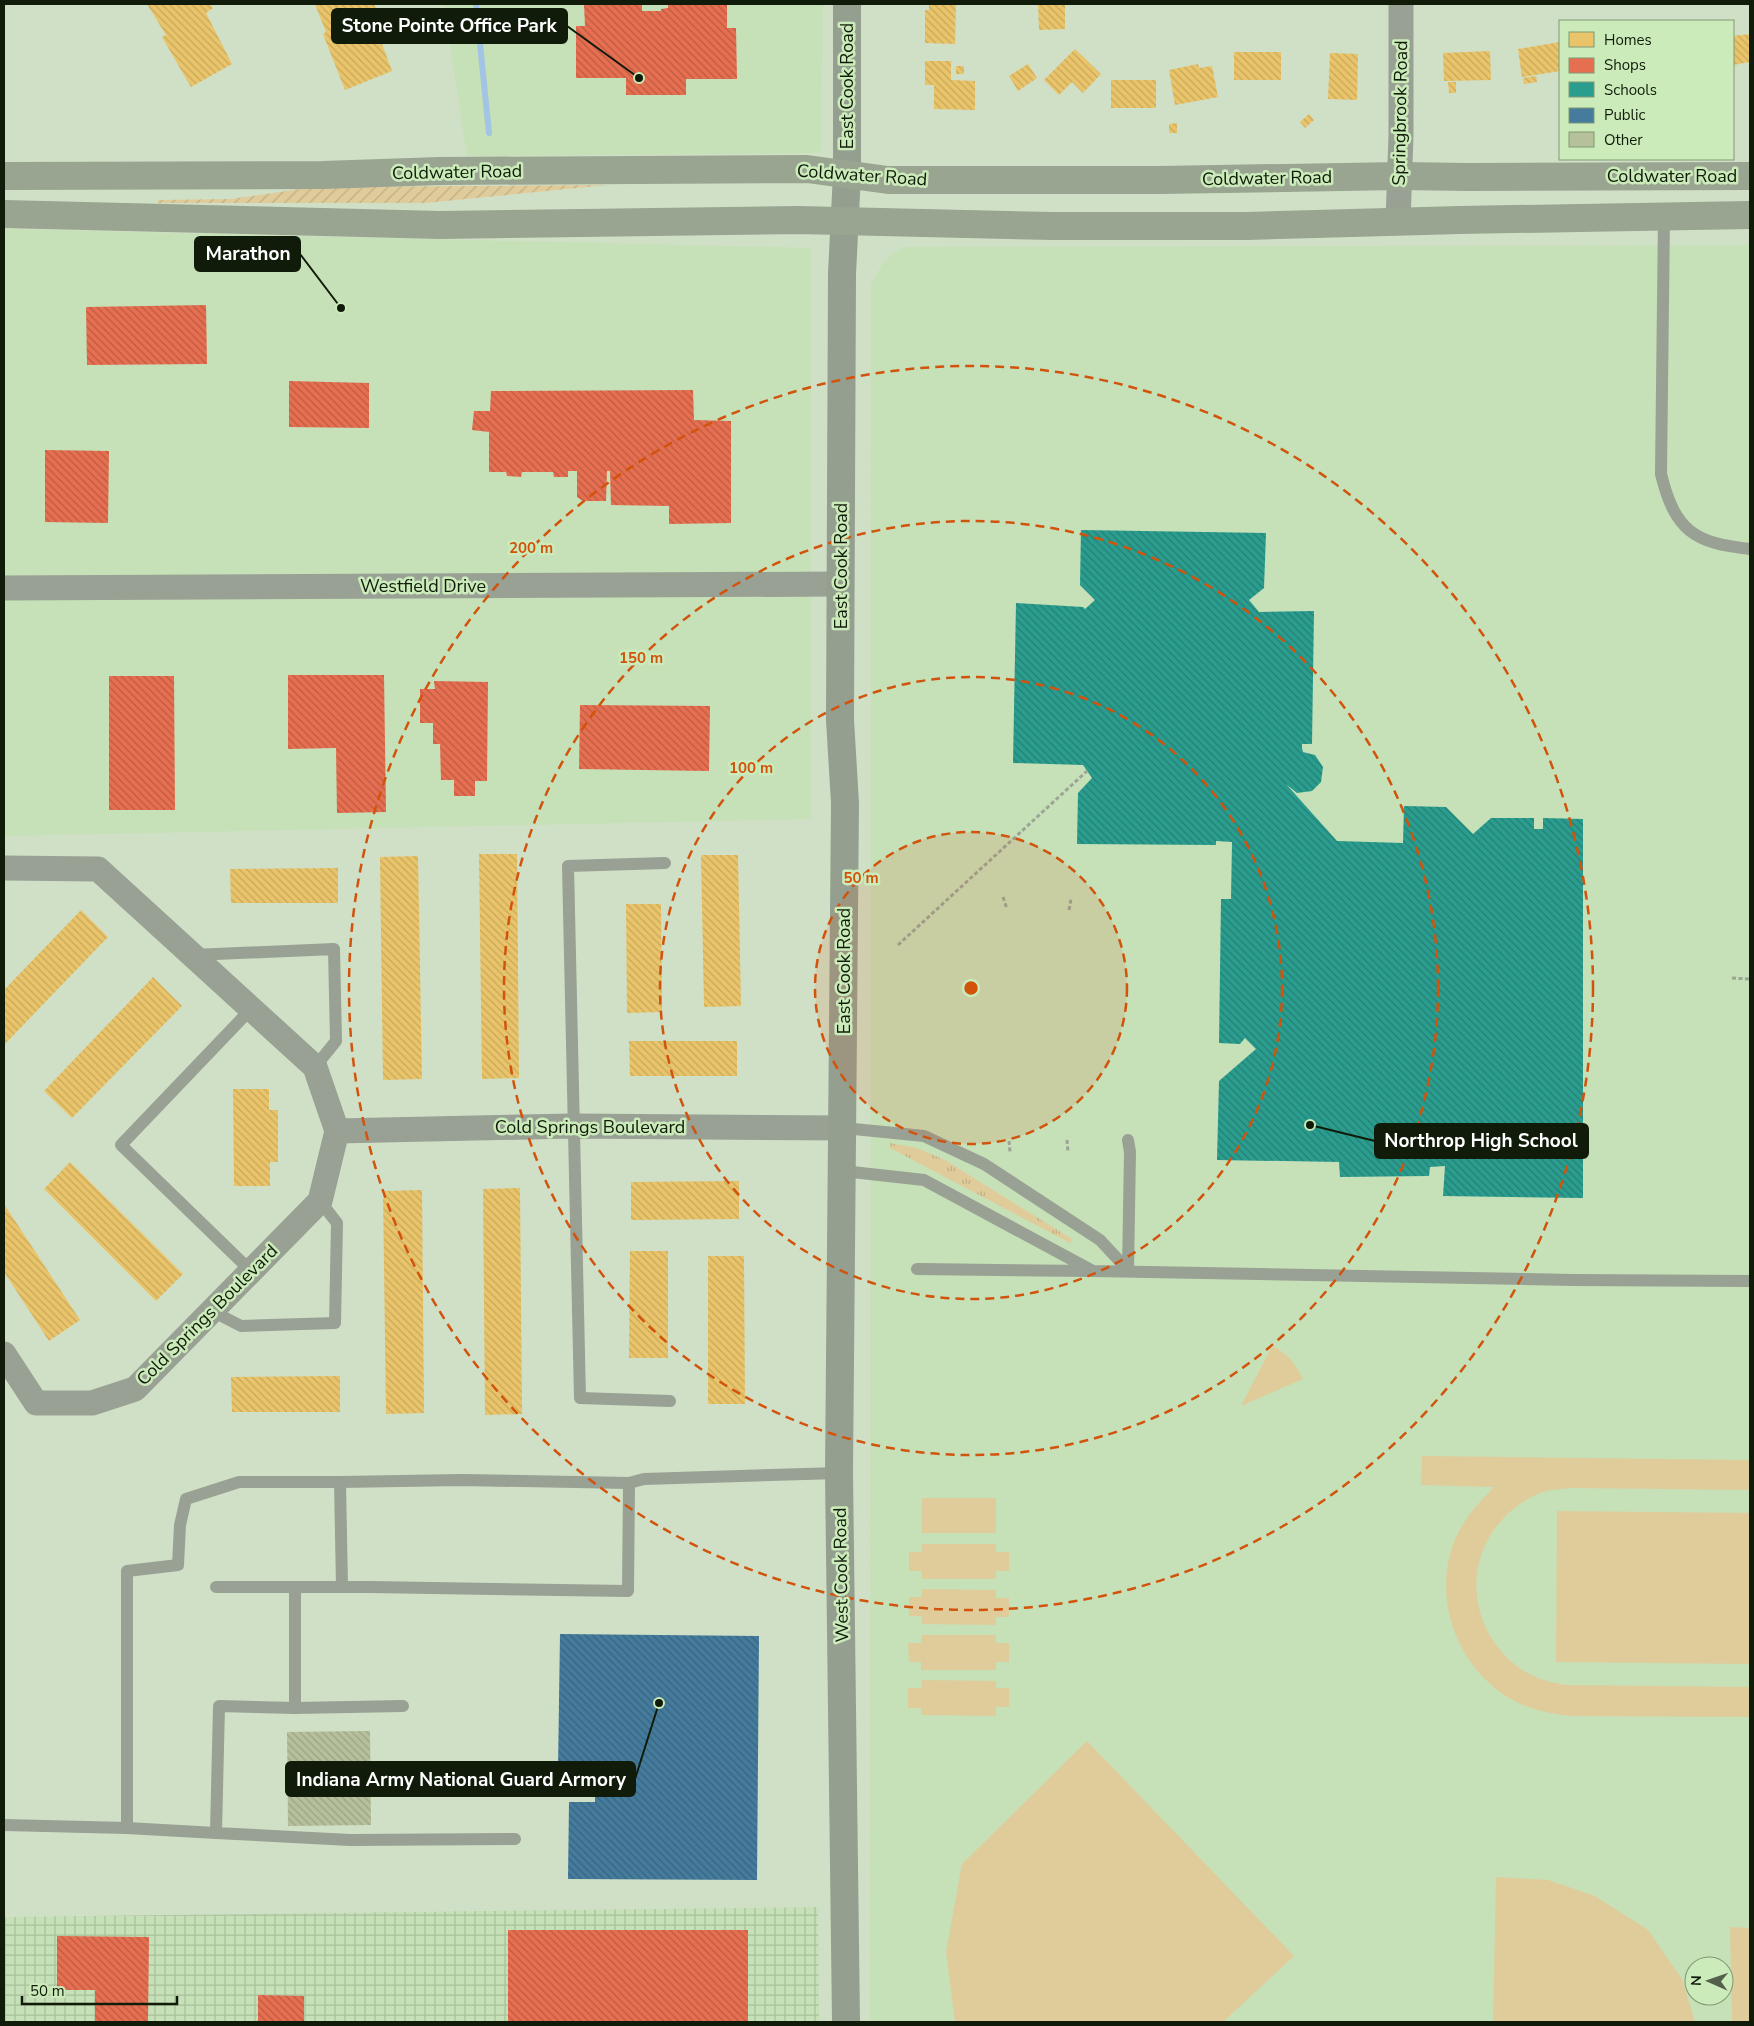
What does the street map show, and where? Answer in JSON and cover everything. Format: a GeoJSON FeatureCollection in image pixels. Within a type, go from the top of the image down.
{"type":"FeatureCollection","features":[{"type":"Feature","properties":{"kind":"main road","name":"East Cook Road"},"geometry":{"type":"LineString","coordinates":[[844,1128],[845,803],[840,720],[842,274],[847,174],[847,4]]}},
{"type":"Feature","properties":{"kind":"main road","name":"Coldwater Road"},"geometry":{"type":"LineString","coordinates":[[4,176],[323,176],[440,172],[798,169],[888,180],[1159,180],[1400,176],[1750,176]]}},
{"type":"Feature","properties":{"kind":"main road"},"geometry":{"type":"LineString","coordinates":[[4,214],[440,224],[798,220],[1053,226],[1247,226],[1750,215]]}},
{"type":"Feature","properties":{"kind":"main road","name":"West Cook Road"},"geometry":{"type":"LineString","coordinates":[[844,1128],[839,1473],[846,2022]]}},
{"type":"Feature","properties":{"kind":"street","name":"Springbrook Road"},"geometry":{"type":"LineString","coordinates":[[1398,222],[1402,135],[1401,4]]}},
{"type":"Feature","properties":{"kind":"street","name":"Westfield Drive"},"geometry":{"type":"LineString","coordinates":[[4,588],[841,584]]}},
{"type":"Feature","properties":{"kind":"street"},"geometry":{"type":"LineString","coordinates":[[4,868],[98,869],[315,1067],[337,1131],[320,1201]]}},
{"type":"Feature","properties":{"kind":"street","name":"Cold Springs Boulevard"},"geometry":{"type":"LineString","coordinates":[[337,1131],[573,1126],[844,1128]]}},
{"type":"Feature","properties":{"kind":"street","name":"Cold Springs Boulevard"},"geometry":{"type":"LineString","coordinates":[[4,1354],[36,1402],[92,1403],[134,1389],[320,1201]]}},
{"type":"Feature","properties":{"kind":"lane"},"geometry":{"type":"LineString","coordinates":[[1664,216],[1661,474],[1666,495],[1681,523],[1692,533],[1708,542],[1750,549]]}},
{"type":"Feature","properties":{"kind":"lane"},"geometry":{"type":"LineString","coordinates":[[666,862],[568,866],[580,1398],[670,1401]]}},
{"type":"Feature","properties":{"kind":"lane"},"geometry":{"type":"LineString","coordinates":[[192,955],[334,949],[336,1042],[315,1067]]}},
{"type":"Feature","properties":{"kind":"lane"},"geometry":{"type":"LineString","coordinates":[[251,1009],[121,1145],[251,1271]]}},
{"type":"Feature","properties":{"kind":"lane"},"geometry":{"type":"LineString","coordinates":[[844,1128],[924,1136],[984,1164],[1100,1240],[1128,1270]]}},
{"type":"Feature","properties":{"kind":"lane"},"geometry":{"type":"LineString","coordinates":[[1128,1140],[1130,1152],[1128,1270]]}},
{"type":"Feature","properties":{"kind":"lane"},"geometry":{"type":"LineString","coordinates":[[843,1171],[924,1180],[1093,1271]]}},
{"type":"Feature","properties":{"kind":"lane"},"geometry":{"type":"LineString","coordinates":[[212,1311],[242,1326],[335,1323],[337,1223],[320,1201]]}},
{"type":"Feature","properties":{"kind":"lane"},"geometry":{"type":"LineString","coordinates":[[917,1269],[1128,1270],[1573,1280],[1750,1281]]}},
{"type":"Feature","properties":{"kind":"lane"},"geometry":{"type":"LineString","coordinates":[[127,1828],[127,1570],[178,1565],[180,1525],[186,1499],[239,1482],[461,1480],[629,1483],[644,1479],[801,1476],[839,1473]]}},
{"type":"Feature","properties":{"kind":"lane"},"geometry":{"type":"LineString","coordinates":[[340,1482],[342,1588]]}},
{"type":"Feature","properties":{"kind":"lane"},"geometry":{"type":"LineString","coordinates":[[216,1587],[628,1591],[629,1483]]}},
{"type":"Feature","properties":{"kind":"lane"},"geometry":{"type":"LineString","coordinates":[[294,1587],[296,1708]]}},
{"type":"Feature","properties":{"kind":"lane"},"geometry":{"type":"LineString","coordinates":[[216,1833],[219,1706],[296,1708],[403,1706]]}},
{"type":"Feature","properties":{"kind":"lane"},"geometry":{"type":"LineString","coordinates":[[4,1825],[127,1828],[350,1840],[515,1839]]}},
{"type":"Feature","properties":{"kind":"path"},"geometry":{"type":"LineString","coordinates":[[898,945],[1087,772]]}},
{"type":"Feature","properties":{"kind":"path"},"geometry":{"type":"LineString","coordinates":[[1003,897],[1007,909]]}},
{"type":"Feature","properties":{"kind":"path"},"geometry":{"type":"LineString","coordinates":[[1068,910],[1071,899]]}},
{"type":"Feature","properties":{"kind":"path"},"geometry":{"type":"LineString","coordinates":[[1732,978],[1749,979]]}},
{"type":"Feature","properties":{"kind":"path"},"geometry":{"type":"LineString","coordinates":[[1067,1140],[1068,1152]]}},
{"type":"Feature","properties":{"kind":"path"},"geometry":{"type":"LineString","coordinates":[[1009,1141],[1010,1152]]}},
{"type":"Feature","properties":{"kind":"shaded area"},"geometry":{"type":"Polygon","coordinates":[[[444,4],[823,4],[821,153],[467,156],[444,4]]]}},
{"type":"Feature","properties":{"kind":"shaded area"},"geometry":{"type":"Polygon","coordinates":[[[4,229],[811,248],[811,819],[4,836],[4,229]]]}},
{"type":"Feature","properties":{"kind":"shaded area"},"geometry":{"type":"Polygon","coordinates":[[[1750,245],[1750,2022],[870,2022],[871,284],[883,263],[903,247],[1750,245]]]}},
{"type":"Feature","properties":{"kind":"shaded area"},"geometry":{"type":"Polygon","coordinates":[[[818,1907],[819,2022],[4,2022],[4,1917],[818,1907]]]}},
{"type":"Feature","properties":{"kind":"green space"},"geometry":{"type":"Polygon","coordinates":[[[608,185],[425,203],[158,203],[158,200],[231,199],[314,187],[608,185]]]}},
{"type":"Feature","properties":{"kind":"green space"},"geometry":{"type":"Polygon","coordinates":[[[890,1143],[917,1148],[945,1160],[1072,1239],[1070,1243],[890,1148],[890,1143]]]}},
{"type":"Feature","properties":{"kind":"green space"},"geometry":{"type":"Polygon","coordinates":[[[1272,1346],[1290,1360],[1303,1379],[1241,1406],[1272,1346]]]}},
{"type":"Feature","properties":{"kind":"green space"},"geometry":{"type":"Polygon","coordinates":[[[1422,1456],[1750,1460],[1750,1490],[1574,1488],[1557,1489],[1533,1496],[1514,1509],[1493,1531],[1483,1549],[1478,1568],[1476,1588],[1485,1626],[1495,1643],[1508,1658],[1524,1671],[1534,1676],[1550,1682],[1567,1685],[1750,1687],[1750,1717],[1566,1715],[1524,1706],[1509,1698],[1491,1684],[1475,1668],[1463,1650],[1448,1608],[1446,1586],[1448,1564],[1454,1542],[1471,1512],[1494,1487],[1421,1485],[1422,1456]]]}},
{"type":"Feature","properties":{"kind":"green space"},"geometry":{"type":"Polygon","coordinates":[[[922,1498],[996,1498],[996,1533],[922,1533],[922,1498]]]}},
{"type":"Feature","properties":{"kind":"green space"},"geometry":{"type":"Polygon","coordinates":[[[1557,1511],[1750,1513],[1750,1664],[1556,1662],[1557,1511]]]}},
{"type":"Feature","properties":{"kind":"green space"},"geometry":{"type":"Polygon","coordinates":[[[922,1544],[996,1544],[996,1552],[1009,1552],[1009,1571],[996,1571],[996,1579],[922,1579],[922,1571],[909,1571],[909,1552],[921,1552],[922,1544]]]}},
{"type":"Feature","properties":{"kind":"green space"},"geometry":{"type":"Polygon","coordinates":[[[922,1589],[996,1590],[996,1598],[1009,1598],[1009,1617],[996,1617],[996,1625],[922,1624],[921,1616],[909,1616],[909,1597],[922,1597],[922,1589]]]}},
{"type":"Feature","properties":{"kind":"green space"},"geometry":{"type":"Polygon","coordinates":[[[922,1635],[996,1635],[996,1643],[1009,1643],[1009,1662],[996,1662],[996,1670],[921,1670],[921,1662],[909,1662],[908,1643],[921,1643],[922,1635]]]}},
{"type":"Feature","properties":{"kind":"green space"},"geometry":{"type":"Polygon","coordinates":[[[922,1680],[996,1681],[996,1688],[1009,1688],[1009,1707],[996,1707],[996,1716],[922,1715],[921,1708],[908,1708],[908,1688],[921,1688],[922,1680]]]}},
{"type":"Feature","properties":{"kind":"green space"},"geometry":{"type":"Polygon","coordinates":[[[1087,1741],[1294,1956],[1223,2022],[955,2022],[946,1952],[962,1864],[1087,1741]]]}},
{"type":"Feature","properties":{"kind":"green space"},"geometry":{"type":"Polygon","coordinates":[[[1496,1877],[1548,1880],[1595,1896],[1648,1930],[1682,1979],[1684,1986],[1684,2006],[1690,2006],[1695,2022],[1493,2022],[1496,1877]]]}},
{"type":"Feature","properties":{"kind":"green space"},"geometry":{"type":"Polygon","coordinates":[[[1730,1927],[1750,1928],[1750,2022],[1732,2022],[1732,2006],[1734,2006],[1734,1956],[1731,1956],[1730,1927]]]}},
{"type":"Feature","properties":{"kind":"building: Homes"},"geometry":{"type":"Polygon","coordinates":[[[147,4],[210,4],[213,8],[206,13],[232,64],[191,87],[162,37],[166,35],[147,4]]]}},
{"type":"Feature","properties":{"kind":"building: Homes"},"geometry":{"type":"Polygon","coordinates":[[[315,4],[374,4],[378,14],[372,17],[392,71],[345,90],[323,34],[326,32],[315,4]]]}},
{"type":"Feature","properties":{"kind":"building: Homes"},"geometry":{"type":"Polygon","coordinates":[[[929,4],[956,4],[955,44],[925,43],[925,10],[929,10],[929,4]]]}},
{"type":"Feature","properties":{"kind":"building: Homes"},"geometry":{"type":"Polygon","coordinates":[[[1038,4],[1065,4],[1065,29],[1039,30],[1038,4]]]}},
{"type":"Feature","properties":{"kind":"building: Homes"},"geometry":{"type":"Polygon","coordinates":[[[1750,34],[1750,62],[1734,65],[1734,36],[1750,34]]]}},
{"type":"Feature","properties":{"kind":"building: Homes"},"geometry":{"type":"Polygon","coordinates":[[[1559,42],[1559,71],[1522,77],[1518,49],[1559,42]]]}},
{"type":"Feature","properties":{"kind":"building: Homes"},"geometry":{"type":"Polygon","coordinates":[[[1075,49],[1101,74],[1083,93],[1072,82],[1059,95],[1044,80],[1075,49]]]}},
{"type":"Feature","properties":{"kind":"building: Homes"},"geometry":{"type":"Polygon","coordinates":[[[1490,51],[1491,80],[1444,81],[1443,53],[1490,51]]]}},
{"type":"Feature","properties":{"kind":"building: Homes"},"geometry":{"type":"Polygon","coordinates":[[[1234,52],[1281,52],[1281,80],[1234,80],[1234,52]]]}},
{"type":"Feature","properties":{"kind":"building: Homes"},"geometry":{"type":"Polygon","coordinates":[[[1330,53],[1358,54],[1357,100],[1328,99],[1330,53]]]}},
{"type":"Feature","properties":{"kind":"building: Homes"},"geometry":{"type":"Polygon","coordinates":[[[925,61],[951,61],[951,80],[975,81],[975,110],[934,109],[934,85],[925,85],[925,61]]]}},
{"type":"Feature","properties":{"kind":"building: Homes"},"geometry":{"type":"Polygon","coordinates":[[[1028,64],[1037,78],[1018,91],[1009,76],[1028,64]]]}},
{"type":"Feature","properties":{"kind":"building: Homes"},"geometry":{"type":"Polygon","coordinates":[[[1198,64],[1199,68],[1212,66],[1218,97],[1175,105],[1169,70],[1198,64]]]}},
{"type":"Feature","properties":{"kind":"building: Homes"},"geometry":{"type":"Polygon","coordinates":[[[956,66],[964,66],[964,74],[956,74],[956,66]]]}},
{"type":"Feature","properties":{"kind":"building: Homes"},"geometry":{"type":"Polygon","coordinates":[[[1536,76],[1537,82],[1524,84],[1523,78],[1536,76]]]}},
{"type":"Feature","properties":{"kind":"building: Homes"},"geometry":{"type":"Polygon","coordinates":[[[1111,80],[1156,80],[1156,108],[1111,108],[1111,80]]]}},
{"type":"Feature","properties":{"kind":"building: Homes"},"geometry":{"type":"Polygon","coordinates":[[[1448,82],[1456,82],[1456,93],[1449,93],[1448,82]]]}},
{"type":"Feature","properties":{"kind":"building: Homes"},"geometry":{"type":"Polygon","coordinates":[[[1309,114],[1314,120],[1305,128],[1300,122],[1309,114]]]}},
{"type":"Feature","properties":{"kind":"building: Homes"},"geometry":{"type":"Polygon","coordinates":[[[1177,123],[1177,133],[1169,133],[1169,124],[1177,123]]]}},
{"type":"Feature","properties":{"kind":"building: Homes"},"geometry":{"type":"Polygon","coordinates":[[[479,854],[517,854],[519,1078],[482,1079],[479,854]]]}},
{"type":"Feature","properties":{"kind":"building: Homes"},"geometry":{"type":"Polygon","coordinates":[[[701,855],[738,855],[741,1006],[704,1007],[701,855]]]}},
{"type":"Feature","properties":{"kind":"building: Homes"},"geometry":{"type":"Polygon","coordinates":[[[418,856],[422,1079],[383,1080],[380,857],[418,856]]]}},
{"type":"Feature","properties":{"kind":"building: Homes"},"geometry":{"type":"Polygon","coordinates":[[[338,868],[338,903],[231,903],[230,869],[338,868]]]}},
{"type":"Feature","properties":{"kind":"building: Homes"},"geometry":{"type":"Polygon","coordinates":[[[626,904],[661,904],[662,1012],[627,1013],[626,904]]]}},
{"type":"Feature","properties":{"kind":"building: Homes"},"geometry":{"type":"Polygon","coordinates":[[[81,910],[108,937],[4,1045],[4,990],[81,910]]]}},
{"type":"Feature","properties":{"kind":"building: Homes"},"geometry":{"type":"Polygon","coordinates":[[[153,977],[182,1006],[72,1118],[44,1091],[153,977]]]}},
{"type":"Feature","properties":{"kind":"building: Homes"},"geometry":{"type":"Polygon","coordinates":[[[629,1041],[737,1041],[737,1076],[630,1076],[629,1041]]]}},
{"type":"Feature","properties":{"kind":"building: Homes"},"geometry":{"type":"Polygon","coordinates":[[[233,1089],[269,1089],[269,1110],[278,1110],[278,1162],[270,1162],[270,1186],[234,1186],[233,1089]]]}},
{"type":"Feature","properties":{"kind":"building: Homes"},"geometry":{"type":"Polygon","coordinates":[[[70,1162],[183,1274],[156,1301],[44,1189],[70,1162]]]}},
{"type":"Feature","properties":{"kind":"building: Homes"},"geometry":{"type":"Polygon","coordinates":[[[739,1181],[739,1219],[631,1220],[631,1182],[739,1181]]]}},
{"type":"Feature","properties":{"kind":"building: Homes"},"geometry":{"type":"Polygon","coordinates":[[[520,1188],[522,1414],[485,1415],[483,1189],[520,1188]]]}},
{"type":"Feature","properties":{"kind":"building: Homes"},"geometry":{"type":"Polygon","coordinates":[[[422,1190],[424,1413],[386,1414],[383,1191],[422,1190]]]}},
{"type":"Feature","properties":{"kind":"building: Homes"},"geometry":{"type":"Polygon","coordinates":[[[4,1204],[80,1320],[49,1341],[4,1272],[4,1204]]]}},
{"type":"Feature","properties":{"kind":"building: Homes"},"geometry":{"type":"Polygon","coordinates":[[[630,1251],[668,1251],[668,1358],[629,1358],[630,1251]]]}},
{"type":"Feature","properties":{"kind":"building: Homes"},"geometry":{"type":"Polygon","coordinates":[[[708,1256],[744,1256],[745,1404],[708,1404],[708,1256]]]}},
{"type":"Feature","properties":{"kind":"building: Homes"},"geometry":{"type":"Polygon","coordinates":[[[340,1376],[340,1412],[232,1412],[231,1377],[340,1376]]]}},
{"type":"Feature","properties":{"kind":"building: Shops"},"geometry":{"type":"Polygon","coordinates":[[[584,4],[642,4],[642,11],[661,11],[661,9],[668,8],[668,4],[727,4],[727,28],[736,28],[737,79],[686,79],[686,95],[626,95],[626,78],[576,78],[576,26],[585,26],[584,4]]]}},
{"type":"Feature","properties":{"kind":"building: Shops"},"geometry":{"type":"Polygon","coordinates":[[[206,305],[207,364],[87,365],[86,307],[206,305]]]}},
{"type":"Feature","properties":{"kind":"building: Shops"},"geometry":{"type":"Polygon","coordinates":[[[289,381],[369,383],[369,428],[289,427],[289,381]]]}},
{"type":"Feature","properties":{"kind":"building: Shops"},"geometry":{"type":"Polygon","coordinates":[[[693,390],[694,420],[731,421],[731,523],[669,524],[669,506],[611,505],[610,471],[607,471],[606,501],[583,501],[577,497],[577,471],[568,471],[568,477],[554,477],[553,472],[522,472],[521,477],[507,476],[506,472],[489,472],[489,432],[472,430],[474,411],[490,411],[491,391],[693,390]]]}},
{"type":"Feature","properties":{"kind":"building: Shops"},"geometry":{"type":"Polygon","coordinates":[[[45,450],[109,451],[108,523],[45,522],[45,450]]]}},
{"type":"Feature","properties":{"kind":"building: Shops"},"geometry":{"type":"Polygon","coordinates":[[[288,675],[384,675],[386,812],[337,813],[336,748],[288,749],[288,675]]]}},
{"type":"Feature","properties":{"kind":"building: Shops"},"geometry":{"type":"Polygon","coordinates":[[[109,676],[174,676],[175,810],[109,810],[109,676]]]}},
{"type":"Feature","properties":{"kind":"building: Shops"},"geometry":{"type":"Polygon","coordinates":[[[434,681],[488,682],[487,781],[475,781],[475,796],[454,796],[454,780],[441,780],[440,744],[433,744],[433,723],[420,723],[420,689],[435,689],[434,681]]]}},
{"type":"Feature","properties":{"kind":"building: Shops"},"geometry":{"type":"Polygon","coordinates":[[[580,705],[710,706],[709,771],[579,769],[580,705]]]}},
{"type":"Feature","properties":{"kind":"building: Shops"},"geometry":{"type":"Polygon","coordinates":[[[508,1930],[748,1930],[748,2022],[508,2022],[508,1930]]]}},
{"type":"Feature","properties":{"kind":"building: Shops"},"geometry":{"type":"Polygon","coordinates":[[[57,1936],[149,1937],[148,2022],[95,2022],[95,1990],[57,1990],[57,1936]]]}},
{"type":"Feature","properties":{"kind":"building: Shops"},"geometry":{"type":"Polygon","coordinates":[[[258,1995],[304,1996],[304,2022],[258,2022],[258,1995]]]}},
{"type":"Feature","properties":{"kind":"building: Schools"},"geometry":{"type":"Polygon","coordinates":[[[1081,530],[1266,533],[1264,588],[1249,600],[1259,612],[1314,611],[1312,744],[1302,744],[1302,748],[1303,752],[1315,755],[1323,767],[1321,782],[1312,791],[1297,793],[1286,784],[1337,841],[1403,843],[1404,806],[1446,807],[1473,834],[1491,818],[1534,818],[1534,829],[1543,829],[1543,818],[1583,819],[1583,1198],[1443,1196],[1445,1166],[1430,1167],[1429,1176],[1340,1177],[1339,1162],[1217,1160],[1219,1081],[1256,1049],[1245,1038],[1240,1044],[1219,1043],[1221,899],[1231,899],[1232,842],[1216,841],[1216,845],[1077,844],[1078,793],[1092,778],[1083,765],[1013,763],[1016,603],[1083,607],[1085,609],[1095,600],[1080,585],[1081,530]]]}},
{"type":"Feature","properties":{"kind":"building: Public"},"geometry":{"type":"Polygon","coordinates":[[[560,1634],[759,1636],[757,1880],[568,1879],[569,1802],[595,1802],[595,1770],[558,1770],[560,1634]]]}},
{"type":"Feature","properties":{"kind":"building: Other"},"geometry":{"type":"Polygon","coordinates":[[[370,1731],[371,1825],[288,1826],[287,1732],[370,1731]]]}},
{"type":"Feature","properties":{"kind":"waterway"},"geometry":{"type":"LineString","coordinates":[[476,4],[489,133]]}},
{"type":"Feature","properties":{"kind":"place","name":"Stone Pointe Office Park"},"geometry":{"type":"Point","coordinates":[639,78]}},
{"type":"Feature","properties":{"kind":"place","name":"Marathon"},"geometry":{"type":"Point","coordinates":[341,308]}},
{"type":"Feature","properties":{"kind":"place","name":"Northrop High School"},"geometry":{"type":"Point","coordinates":[1310,1125]}},
{"type":"Feature","properties":{"kind":"place","name":"Indiana Army National Guard Armory"},"geometry":{"type":"Point","coordinates":[659,1703]}}]}
